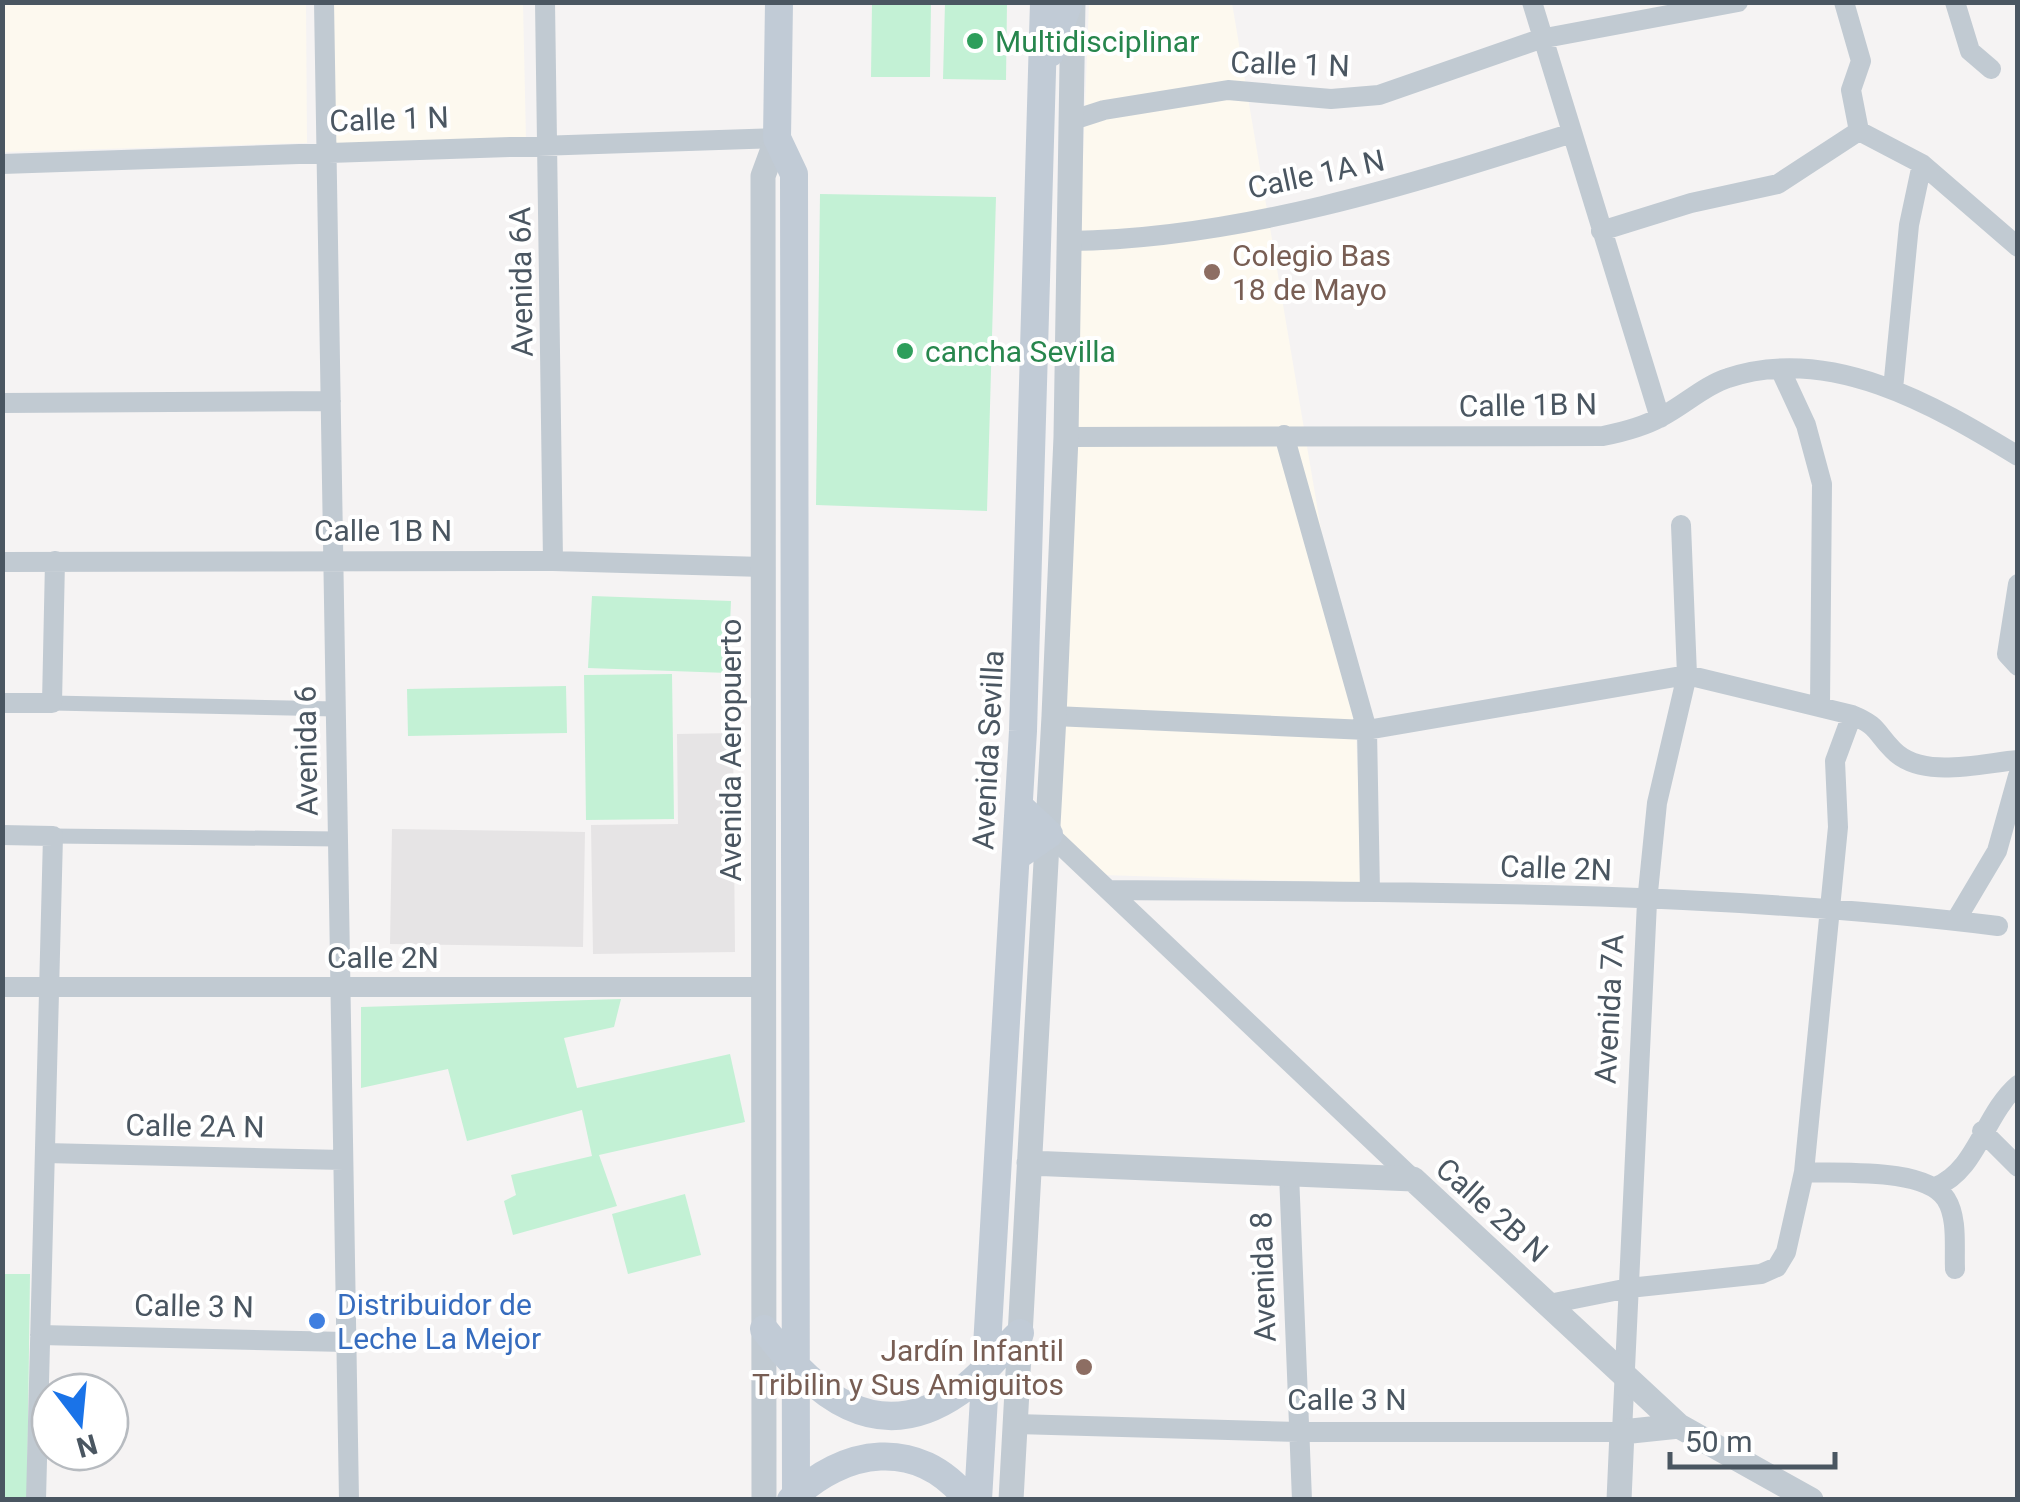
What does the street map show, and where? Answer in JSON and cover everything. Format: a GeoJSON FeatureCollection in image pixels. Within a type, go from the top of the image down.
{"type":"FeatureCollection","features":[{"type":"Feature","properties":{"kind":"main road","name":"Avenida Aeropuerto"},"geometry":{"type":"LineString","coordinates":[[777,138],[779,2]]}},
{"type":"Feature","properties":{"kind":"main road","name":"Avenida Sevilla"},"geometry":{"type":"LineString","coordinates":[[978,1500],[1016,856],[1044,2]]}},
{"type":"Feature","properties":{"kind":"main road"},"geometry":{"type":"LineString","coordinates":[[1042,74],[1071,2]]}},
{"type":"Feature","properties":{"kind":"main road"},"geometry":{"type":"LineString","coordinates":[[777,138],[794,174],[794,1498]]}},
{"type":"Feature","properties":{"kind":"main road"},"geometry":{"type":"LineString","coordinates":[[1016,856],[1049,834],[1018,806]]}},
{"type":"Feature","properties":{"kind":"main road"},"geometry":{"type":"LineString","coordinates":[[764,1329],[794,1368],[823,1395],[856,1410],[892,1415],[928,1408],[960,1392],[1020,1333]]}},
{"type":"Feature","properties":{"kind":"main road"},"geometry":{"type":"LineString","coordinates":[[794,1498],[826,1469],[859,1457],[894,1456],[927,1465],[956,1485],[968,1500]]}},
{"type":"Feature","properties":{"kind":"street","name":"Avenida 6"},"geometry":{"type":"LineString","coordinates":[[324,2],[349,1500]]}},
{"type":"Feature","properties":{"kind":"street","name":"Avenida 6A"},"geometry":{"type":"LineString","coordinates":[[545,2],[554,560]]}},
{"type":"Feature","properties":{"kind":"street"},"geometry":{"type":"LineString","coordinates":[[1011,1500],[1049,834],[1066,437],[1071,2]]}},
{"type":"Feature","properties":{"kind":"street"},"geometry":{"type":"LineString","coordinates":[[1532,2],[1569,134],[1660,418]]}},
{"type":"Feature","properties":{"kind":"street","name":"Calle 1 N"},"geometry":{"type":"LineString","coordinates":[[1070,122],[1104,110],[1228,90],[1331,99],[1378,95],[1540,39],[1738,2]]}},
{"type":"Feature","properties":{"kind":"street"},"geometry":{"type":"LineString","coordinates":[[1844,2],[1861,61],[1851,90],[1860,131],[1922,164],[2018,247]]}},
{"type":"Feature","properties":{"kind":"street"},"geometry":{"type":"LineString","coordinates":[[1955,2],[1970,51],[1990,69]]}},
{"type":"Feature","properties":{"kind":"street"},"geometry":{"type":"LineString","coordinates":[[1601,231],[1690,203],[1778,184],[1860,131]]}},
{"type":"Feature","properties":{"kind":"street","name":"Calle 1A N"},"geometry":{"type":"LineString","coordinates":[[1070,241],[1188,232],[1389,189],[1569,134]]}},
{"type":"Feature","properties":{"kind":"street","name":"Calle 1 N"},"geometry":{"type":"LineString","coordinates":[[2,164],[777,138]]}},
{"type":"Feature","properties":{"kind":"street","name":"Avenida Aeropuerto"},"geometry":{"type":"LineString","coordinates":[[764,1500],[763,176],[777,138]]}},
{"type":"Feature","properties":{"kind":"street"},"geometry":{"type":"LineString","coordinates":[[1893,389],[1908,225],[1922,164]]}},
{"type":"Feature","properties":{"kind":"street"},"geometry":{"type":"LineString","coordinates":[[1782,371],[1806,425],[1822,484],[1820,706]]}},
{"type":"Feature","properties":{"kind":"street","name":"Calle 1B N"},"geometry":{"type":"LineString","coordinates":[[1066,437],[1603,436],[1660,418],[1727,378],[1782,371],[1851,374],[1893,389],[2018,456]]}},
{"type":"Feature","properties":{"kind":"street"},"geometry":{"type":"LineString","coordinates":[[2,403],[330,401]]}},
{"type":"Feature","properties":{"kind":"street"},"geometry":{"type":"LineString","coordinates":[[1284,435],[1367,730],[1370,892]]}},
{"type":"Feature","properties":{"kind":"street","name":"Avenida 7A"},"geometry":{"type":"LineString","coordinates":[[1619,1500],[1647,902],[1657,803],[1688,674],[1681,525]]}},
{"type":"Feature","properties":{"kind":"street","name":"Calle 1B N"},"geometry":{"type":"LineString","coordinates":[[2,562],[554,560],[763,567]]}},
{"type":"Feature","properties":{"kind":"street"},"geometry":{"type":"LineString","coordinates":[[52,703],[55,562]]}},
{"type":"Feature","properties":{"kind":"street"},"geometry":{"type":"LineString","coordinates":[[2018,584],[2007,654],[2018,666]]}},
{"type":"Feature","properties":{"kind":"street"},"geometry":{"type":"LineString","coordinates":[[1054,716],[1367,730],[1688,674],[1820,706],[1875,724],[1894,752],[1916,765],[2018,760]]}},
{"type":"Feature","properties":{"kind":"street"},"geometry":{"type":"LineString","coordinates":[[2,702],[336,709]]}},
{"type":"Feature","properties":{"kind":"street"},"geometry":{"type":"LineString","coordinates":[[1549,1304],[1629,1288],[1762,1274],[1778,1267],[1786,1252],[1804,1172],[1831,909],[1838,827],[1835,761],[1852,715]]}},
{"type":"Feature","properties":{"kind":"street"},"geometry":{"type":"LineString","coordinates":[[1956,920],[1997,851],[2018,776]]}},
{"type":"Feature","properties":{"kind":"street"},"geometry":{"type":"LineString","coordinates":[[1049,834],[1413,1179]]}},
{"type":"Feature","properties":{"kind":"street"},"geometry":{"type":"LineString","coordinates":[[2,836],[338,839]]}},
{"type":"Feature","properties":{"kind":"street"},"geometry":{"type":"LineString","coordinates":[[36,1500],[52,836]]}},
{"type":"Feature","properties":{"kind":"street","name":"Calle 2N"},"geometry":{"type":"LineString","coordinates":[[1112,890],[1370,892],[1831,909],[1998,926]]}},
{"type":"Feature","properties":{"kind":"street","name":"Calle 2N"},"geometry":{"type":"LineString","coordinates":[[2,987],[763,987]]}},
{"type":"Feature","properties":{"kind":"street"},"geometry":{"type":"LineString","coordinates":[[1804,1172],[1899,1177],[1935,1186],[1956,1179],[1982,1131],[2018,1085]]}},
{"type":"Feature","properties":{"kind":"street"},"geometry":{"type":"LineString","coordinates":[[1982,1131],[2018,1167]]}},
{"type":"Feature","properties":{"kind":"street","name":"Calle 2A N"},"geometry":{"type":"LineString","coordinates":[[45,1153],[343,1160]]}},
{"type":"Feature","properties":{"kind":"street","name":"Calle 2B N"},"geometry":{"type":"LineString","coordinates":[[1029,1163],[1413,1179],[1679,1426],[1811,1500]]}},
{"type":"Feature","properties":{"kind":"street","name":"Avenida 8"},"geometry":{"type":"LineString","coordinates":[[1289,1173],[1302,1500]]}},
{"type":"Feature","properties":{"kind":"street"},"geometry":{"type":"LineString","coordinates":[[1935,1186],[1948,1201],[1954,1224],[1955,1269]]}},
{"type":"Feature","properties":{"kind":"street","name":"Calle 3 N"},"geometry":{"type":"LineString","coordinates":[[40,1335],[346,1342]]}},
{"type":"Feature","properties":{"kind":"street","name":"Calle 3 N"},"geometry":{"type":"LineString","coordinates":[[1015,1424],[1299,1432],[1622,1432],[1679,1426]]}},
{"type":"Feature","properties":{"kind":"shaded area"},"geometry":{"type":"Polygon","coordinates":[[[2,3],[306,3],[307,143],[3,152],[2,3]]]}},
{"type":"Feature","properties":{"kind":"shaded area"},"geometry":{"type":"Polygon","coordinates":[[[333,3],[523,3],[526,140],[335,145],[333,3]]]}},
{"type":"Feature","properties":{"kind":"shaded area"},"geometry":{"type":"Polygon","coordinates":[[[1089,3],[1232,3],[1356,736],[1363,883],[1102,875],[1057,829],[1089,3]]]}},
{"type":"Feature","properties":{"kind":"shaded area"},"geometry":{"type":"Polygon","coordinates":[[[733,733],[735,952],[593,954],[591,825],[678,824],[677,734],[733,733]]]}},
{"type":"Feature","properties":{"kind":"shaded area"},"geometry":{"type":"Polygon","coordinates":[[[392,829],[585,832],[583,947],[390,944],[392,829]]]}},
{"type":"Feature","properties":{"kind":"green space","name":"Multidisciplinar"},"geometry":{"type":"Polygon","coordinates":[[[872,3],[931,3],[930,77],[871,77],[872,3]]]}},
{"type":"Feature","properties":{"kind":"green space","name":"Multidisciplinar"},"geometry":{"type":"Polygon","coordinates":[[[945,3],[1007,3],[1006,80],[943,79],[945,3]]]}},
{"type":"Feature","properties":{"kind":"green space","name":"cancha Sevilla"},"geometry":{"type":"Polygon","coordinates":[[[820,194],[996,197],[987,511],[816,505],[820,194]]]}},
{"type":"Feature","properties":{"kind":"green space"},"geometry":{"type":"Polygon","coordinates":[[[592,596],[731,601],[728,673],[588,668],[592,596]]]}},
{"type":"Feature","properties":{"kind":"green space"},"geometry":{"type":"Polygon","coordinates":[[[672,674],[674,819],[586,820],[584,675],[672,674]]]}},
{"type":"Feature","properties":{"kind":"green space"},"geometry":{"type":"Polygon","coordinates":[[[566,686],[567,733],[408,736],[407,689],[566,686]]]}},
{"type":"Feature","properties":{"kind":"green space"},"geometry":{"type":"Polygon","coordinates":[[[621,999],[614,1027],[564,1038],[577,1088],[730,1054],[745,1122],[599,1155],[617,1206],[513,1235],[504,1201],[516,1195],[511,1175],[592,1156],[582,1110],[467,1141],[448,1069],[361,1088],[361,1007],[621,999]]]}},
{"type":"Feature","properties":{"kind":"green space"},"geometry":{"type":"Polygon","coordinates":[[[685,1194],[701,1255],[628,1274],[612,1214],[685,1194]]]}},
{"type":"Feature","properties":{"kind":"green space"},"geometry":{"type":"Polygon","coordinates":[[[2,1274],[30,1274],[27,1499],[3,1499],[2,1274]]]}},
{"type":"Feature","properties":{"kind":"place","name":"Multidisciplinar"},"geometry":{"type":"Point","coordinates":[975,41]}},
{"type":"Feature","properties":{"kind":"place","name":"Colegio Bas 18 de Mayo"},"geometry":{"type":"Point","coordinates":[1212,272]}},
{"type":"Feature","properties":{"kind":"place","name":"cancha Sevilla"},"geometry":{"type":"Point","coordinates":[905,351]}},
{"type":"Feature","properties":{"kind":"place","name":"Distribuidor de Leche La Mejor"},"geometry":{"type":"Point","coordinates":[317,1321]}},
{"type":"Feature","properties":{"kind":"place","name":"Jardín Infantil Tribilin y Sus Amiguitos"},"geometry":{"type":"Point","coordinates":[1084,1367]}}]}
